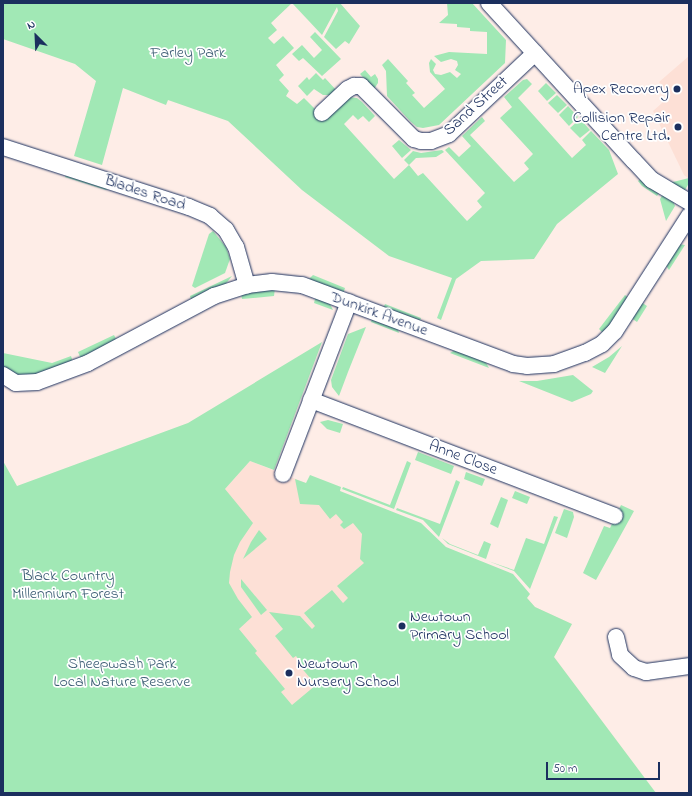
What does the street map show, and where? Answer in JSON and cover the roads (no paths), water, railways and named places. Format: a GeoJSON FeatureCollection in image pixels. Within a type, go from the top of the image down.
{"type":"FeatureCollection","features":[{"type":"Feature","properties":{"kind":"street"},"geometry":{"type":"LineString","coordinates":[[489,3],[643,171],[672,193],[689,202]]}},
{"type":"Feature","properties":{"kind":"street","name":"Sand Street"},"geometry":{"type":"LineString","coordinates":[[322,114],[348,89],[354,86],[361,86],[414,139],[431,141],[449,134],[535,53]]}},
{"type":"Feature","properties":{"kind":"street","name":"Blades Road"},"geometry":{"type":"LineString","coordinates":[[3,147],[189,207],[210,216],[226,230],[236,247],[247,285]]}},
{"type":"Feature","properties":{"kind":"street","name":"Dunkirk Avenue"},"geometry":{"type":"LineString","coordinates":[[10,379],[37,382],[88,363],[214,296],[247,285],[272,282],[302,285],[513,364],[527,366],[554,364],[585,353],[602,344],[615,331],[689,216]]}},
{"type":"Feature","properties":{"kind":"street"},"geometry":{"type":"LineString","coordinates":[[283,474],[349,302]]}},
{"type":"Feature","properties":{"kind":"street","name":"Anne Close"},"geometry":{"type":"LineString","coordinates":[[311,400],[615,516]]}},
{"type":"Feature","properties":{"kind":"street"},"geometry":{"type":"LineString","coordinates":[[616,637],[620,654],[634,668],[646,672],[689,666]]}},
{"type":"Feature","properties":{"kind":"place","name":"Apex Recovery"},"geometry":{"type":"Point","coordinates":[677,89]}},
{"type":"Feature","properties":{"kind":"place","name":"Collision Repair Centre Ltd."},"geometry":{"type":"Point","coordinates":[678,127]}},
{"type":"Feature","properties":{"kind":"place","name":"Newtown Primary School"},"geometry":{"type":"Point","coordinates":[402,626]}},
{"type":"Feature","properties":{"kind":"place","name":"Newtown Nursery School"},"geometry":{"type":"Point","coordinates":[289,673]}},
{"type":"Feature","properties":{"kind":"park label","name":"Farley Park"},"geometry":{"type":"Point","coordinates":[188,53]}},
{"type":"Feature","properties":{"kind":"park label","name":"Black Country Millennium Forest"},"geometry":{"type":"Point","coordinates":[68,585]}},
{"type":"Feature","properties":{"kind":"park label","name":"Sheepwash Park Local Nature Reserve"},"geometry":{"type":"Point","coordinates":[122,673]}}]}
